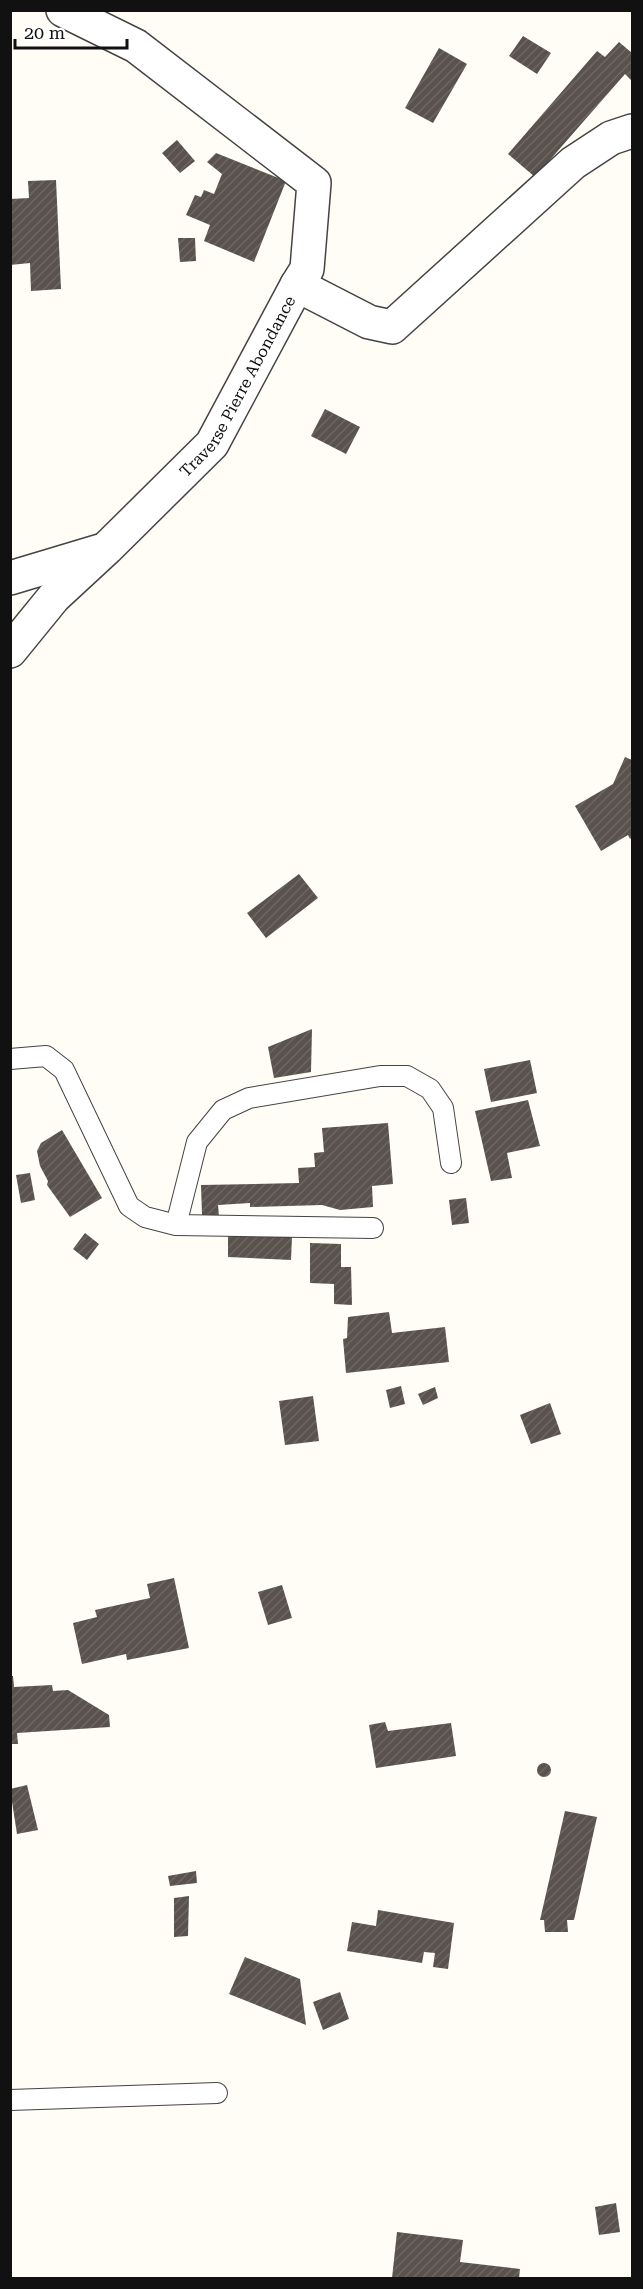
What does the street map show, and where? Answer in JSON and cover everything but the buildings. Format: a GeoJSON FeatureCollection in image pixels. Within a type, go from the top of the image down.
{"type":"FeatureCollection","features":[{"type":"Feature","properties":{"kind":"street"},"geometry":{"type":"LineString","coordinates":[[63,10],[136,46],[314,183],[307,268],[297,285]]}},
{"type":"Feature","properties":{"kind":"street","name":"Traverse Pierre Abondance"},"geometry":{"type":"LineString","coordinates":[[10,651],[54,597],[212,444],[297,285],[369,322],[392,327],[573,163],[611,138],[633,131]]}},
{"type":"Feature","properties":{"kind":"street"},"geometry":{"type":"LineString","coordinates":[[10,578],[107,548]]}},
{"type":"Feature","properties":{"kind":"lane"},"geometry":{"type":"LineString","coordinates":[[10,1059],[46,1056],[64,1070],[129,1206],[145,1217],[176,1225],[373,1228]]}},
{"type":"Feature","properties":{"kind":"lane"},"geometry":{"type":"LineString","coordinates":[[176,1225],[197,1142],[222,1110],[249,1098],[380,1076],[407,1076],[430,1089],[443,1108],[451,1163]]}},
{"type":"Feature","properties":{"kind":"lane"},"geometry":{"type":"LineString","coordinates":[[10,2100],[218,2093]]}}]}
